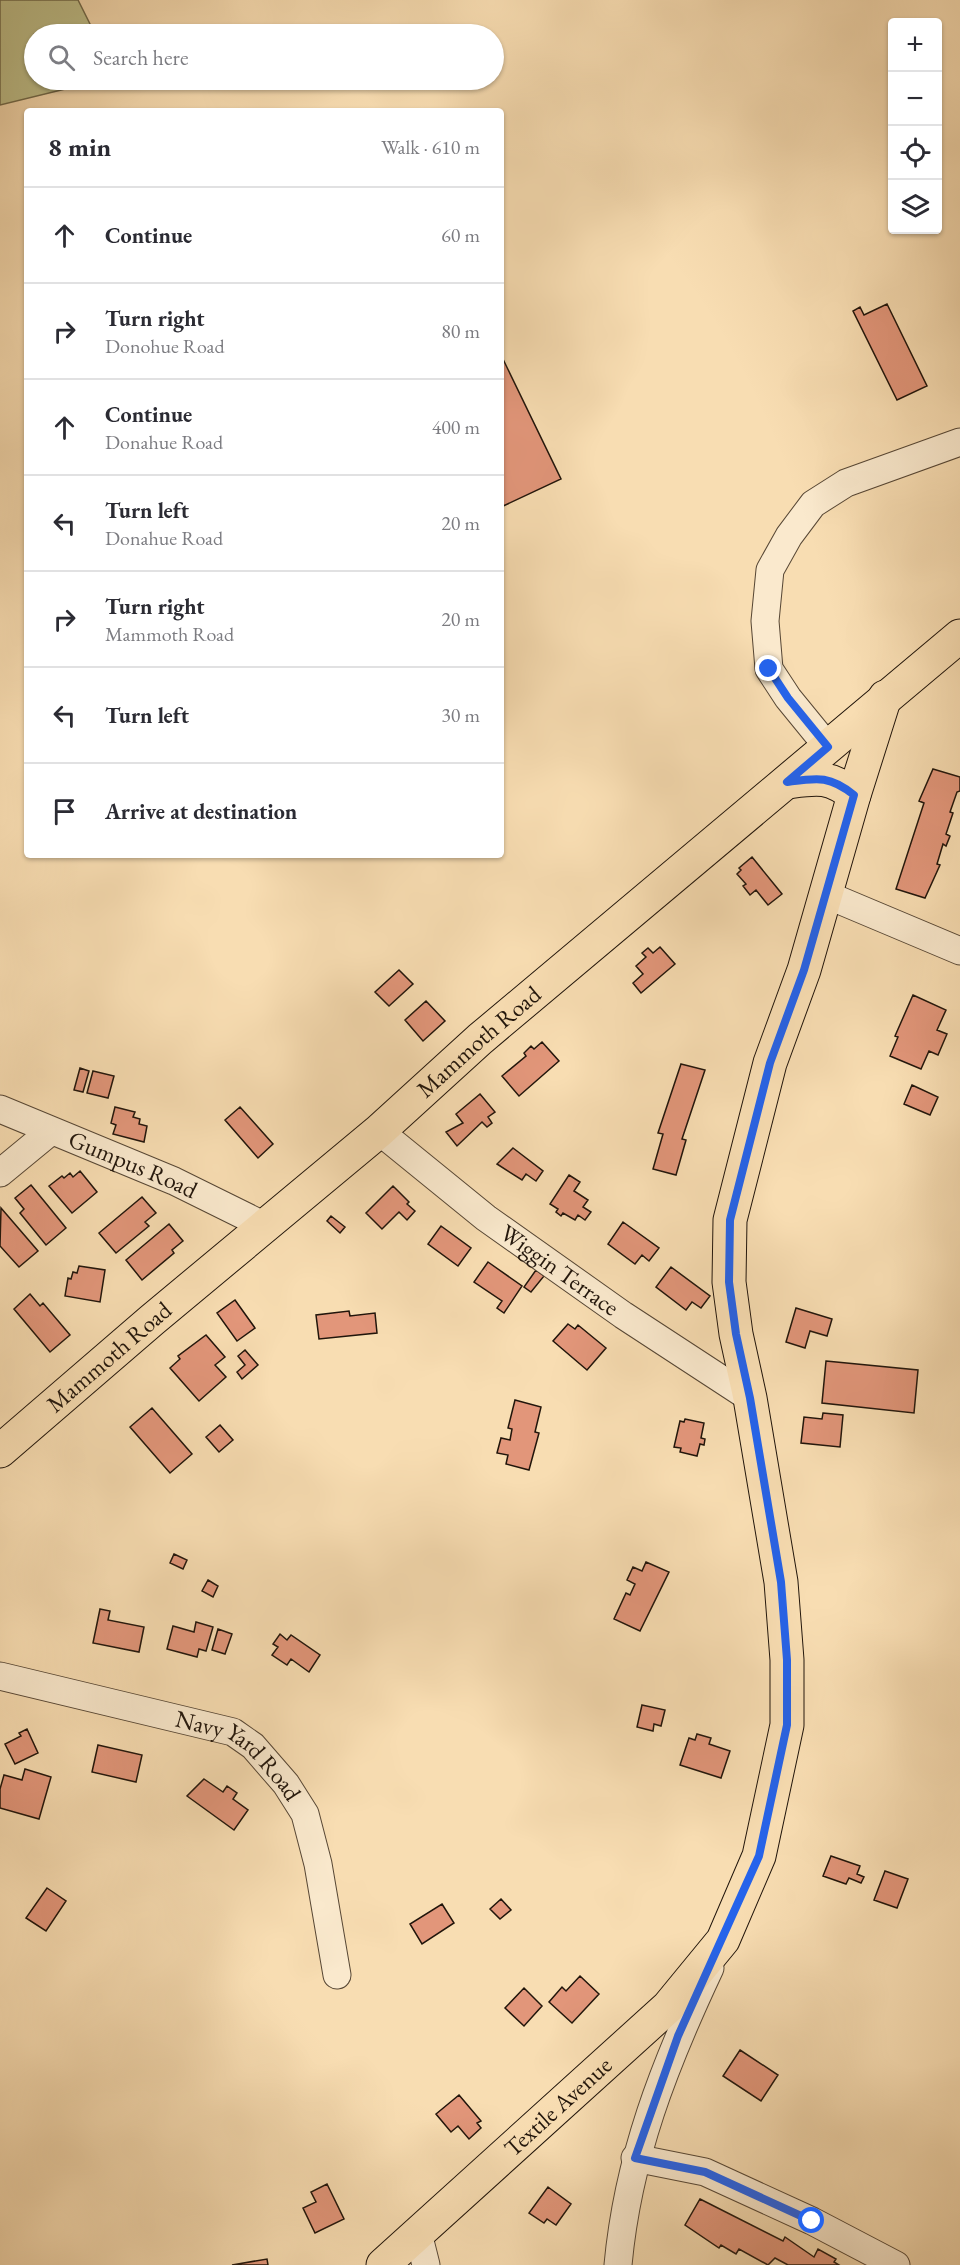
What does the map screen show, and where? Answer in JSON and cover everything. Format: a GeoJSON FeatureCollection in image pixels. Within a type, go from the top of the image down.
{"type":"FeatureCollection","features":[{"type":"Feature","properties":{"kind":"main road","name":"Mammoth Road"},"geometry":{"type":"LineString","coordinates":[[0,1451],[379,1131],[480,1039],[960,636]]}},
{"type":"Feature","properties":{"kind":"main road","name":"Textile Avenue"},"geometry":{"type":"LineString","coordinates":[[383,2265],[668,2007],[723,1940],[759,1856],[787,1725],[787,1660],[781,1582],[750,1398],[736,1334],[729,1282],[730,1220],[770,1063],[804,970],[854,795],[885,698]]}},
{"type":"Feature","properties":{"kind":"main road"},"geometry":{"type":"LineString","coordinates":[[787,782],[819,778],[833,780],[854,795]]}},
{"type":"Feature","properties":{"kind":"street"},"geometry":{"type":"LineString","coordinates":[[828,747],[788,698],[769,669],[765,621],[770,570],[789,536],[813,504],[846,483],[960,442]]}},
{"type":"Feature","properties":{"kind":"street"},"geometry":{"type":"LineString","coordinates":[[827,895],[960,951]]}},
{"type":"Feature","properties":{"kind":"street","name":"Gumpus Road"},"geometry":{"type":"LineString","coordinates":[[0,1109],[174,1181],[265,1226]]}},
{"type":"Feature","properties":{"kind":"street"},"geometry":{"type":"LineString","coordinates":[[0,1173],[51,1131]]}},
{"type":"Feature","properties":{"kind":"street","name":"Wiggin Terrace"},"geometry":{"type":"LineString","coordinates":[[379,1131],[486,1218],[623,1315],[750,1398]]}},
{"type":"Feature","properties":{"kind":"street","name":"Navy Yard Road"},"geometry":{"type":"LineString","coordinates":[[0,1676],[233,1732],[253,1746],[286,1784],[305,1814],[318,1864],[337,1975]]}},
{"type":"Feature","properties":{"kind":"street"},"geometry":{"type":"LineString","coordinates":[[618,2265],[626,2198],[635,2158],[678,2036],[723,1940]]}},
{"type":"Feature","properties":{"kind":"street"},"geometry":{"type":"LineString","coordinates":[[635,2158],[705,2172],[812,2221],[896,2265]]}},
{"type":"Feature","properties":{"kind":"street"},"geometry":{"type":"LineString","coordinates":[[418,2233],[426,2265]]}},
{"type":"Feature","properties":{"kind":"green space"},"geometry":{"type":"Polygon","coordinates":[[[0,0],[78,0],[90,24],[24,24],[24,90],[61,90],[0,105],[0,0]]]}},
{"type":"Feature","properties":{"kind":"building"},"geometry":{"type":"Polygon","coordinates":[[[887,304],[927,386],[897,400],[853,311],[860,307],[864,315],[887,304]]]}},
{"type":"Feature","properties":{"kind":"building"},"geometry":{"type":"Polygon","coordinates":[[[504,361],[561,479],[504,506],[504,361]]]}},
{"type":"Feature","properties":{"kind":"building"},"geometry":{"type":"Polygon","coordinates":[[[933,769],[960,777],[960,791],[957,792],[950,812],[953,813],[946,834],[950,836],[946,846],[943,844],[937,864],[940,865],[925,898],[896,889],[924,803],[919,801],[933,769]]]}},
{"type":"Feature","properties":{"kind":"building"},"geometry":{"type":"Polygon","coordinates":[[[752,857],[782,894],[768,905],[756,890],[750,895],[743,886],[746,884],[737,874],[741,870],[739,868],[752,857]]]}},
{"type":"Feature","properties":{"kind":"building"},"geometry":{"type":"Polygon","coordinates":[[[660,947],[675,964],[641,993],[633,983],[643,974],[636,966],[646,957],[642,953],[648,948],[653,953],[660,947]]]}},
{"type":"Feature","properties":{"kind":"building"},"geometry":{"type":"Polygon","coordinates":[[[399,970],[413,984],[389,1006],[375,992],[399,970]]]}},
{"type":"Feature","properties":{"kind":"building"},"geometry":{"type":"Polygon","coordinates":[[[913,995],[946,1010],[937,1030],[947,1034],[938,1055],[929,1051],[921,1069],[890,1056],[898,1037],[895,1036],[913,995]]]}},
{"type":"Feature","properties":{"kind":"building"},"geometry":{"type":"Polygon","coordinates":[[[426,1001],[445,1021],[423,1041],[405,1020],[426,1001]]]}},
{"type":"Feature","properties":{"kind":"building"},"geometry":{"type":"Polygon","coordinates":[[[542,1042],[559,1061],[519,1096],[502,1076],[526,1056],[524,1053],[531,1046],[534,1049],[542,1042]]]}},
{"type":"Feature","properties":{"kind":"building"},"geometry":{"type":"Polygon","coordinates":[[[681,1064],[705,1070],[682,1139],[686,1140],[676,1175],[653,1169],[663,1134],[658,1133],[681,1064]]]}},
{"type":"Feature","properties":{"kind":"building"},"geometry":{"type":"Polygon","coordinates":[[[80,1068],[89,1071],[83,1092],[74,1090],[80,1068]]]}},
{"type":"Feature","properties":{"kind":"building"},"geometry":{"type":"Polygon","coordinates":[[[93,1071],[114,1076],[108,1098],[87,1093],[93,1071]]]}},
{"type":"Feature","properties":{"kind":"building"},"geometry":{"type":"Polygon","coordinates":[[[912,1085],[938,1097],[930,1115],[904,1104],[912,1085]]]}},
{"type":"Feature","properties":{"kind":"building"},"geometry":{"type":"Polygon","coordinates":[[[480,1094],[495,1112],[488,1117],[492,1123],[487,1127],[482,1122],[457,1146],[446,1132],[463,1123],[456,1114],[480,1094]]]}},
{"type":"Feature","properties":{"kind":"building"},"geometry":{"type":"Polygon","coordinates":[[[115,1107],[135,1112],[133,1117],[140,1119],[139,1124],[147,1126],[144,1142],[113,1134],[116,1125],[111,1123],[115,1107]]]}},
{"type":"Feature","properties":{"kind":"building"},"geometry":{"type":"Polygon","coordinates":[[[240,1107],[273,1144],[258,1158],[225,1120],[240,1107]]]}},
{"type":"Feature","properties":{"kind":"building"},"geometry":{"type":"Polygon","coordinates":[[[513,1148],[543,1171],[536,1181],[526,1174],[522,1180],[497,1164],[513,1148]]]}},
{"type":"Feature","properties":{"kind":"building"},"geometry":{"type":"Polygon","coordinates":[[[80,1171],[97,1192],[72,1213],[49,1186],[62,1176],[64,1178],[70,1173],[73,1177],[80,1171]]]}},
{"type":"Feature","properties":{"kind":"building"},"geometry":{"type":"Polygon","coordinates":[[[569,1175],[580,1182],[574,1191],[588,1200],[583,1207],[591,1212],[585,1220],[578,1215],[575,1220],[563,1213],[561,1216],[556,1212],[558,1209],[550,1204],[569,1175]]]}},
{"type":"Feature","properties":{"kind":"building"},"geometry":{"type":"Polygon","coordinates":[[[31,1185],[66,1228],[46,1245],[20,1213],[24,1209],[15,1198],[31,1185]]]}},
{"type":"Feature","properties":{"kind":"building"},"geometry":{"type":"Polygon","coordinates":[[[393,1186],[415,1211],[407,1220],[399,1212],[382,1229],[366,1213],[393,1186]]]}},
{"type":"Feature","properties":{"kind":"building"},"geometry":{"type":"Polygon","coordinates":[[[142,1197],[156,1213],[145,1222],[149,1226],[116,1253],[99,1233],[142,1197]]]}},
{"type":"Feature","properties":{"kind":"building"},"geometry":{"type":"Polygon","coordinates":[[[1,1208],[38,1251],[19,1267],[0,1246],[1,1208]]]}},
{"type":"Feature","properties":{"kind":"building"},"geometry":{"type":"Polygon","coordinates":[[[331,1216],[345,1227],[340,1233],[327,1221],[331,1216]]]}},
{"type":"Feature","properties":{"kind":"building"},"geometry":{"type":"Polygon","coordinates":[[[623,1222],[659,1248],[649,1261],[642,1255],[635,1264],[608,1244],[623,1222]]]}},
{"type":"Feature","properties":{"kind":"building"},"geometry":{"type":"Polygon","coordinates":[[[169,1224],[183,1241],[172,1250],[174,1253],[142,1280],[126,1260],[169,1224]]]}},
{"type":"Feature","properties":{"kind":"building"},"geometry":{"type":"Polygon","coordinates":[[[441,1226],[471,1248],[458,1266],[428,1244],[441,1226]]]}},
{"type":"Feature","properties":{"kind":"building"},"geometry":{"type":"Polygon","coordinates":[[[488,1262],[522,1286],[504,1313],[497,1308],[502,1301],[474,1282],[488,1262]]]}},
{"type":"Feature","properties":{"kind":"building"},"geometry":{"type":"Polygon","coordinates":[[[79,1266],[105,1270],[100,1302],[65,1296],[68,1278],[71,1279],[73,1272],[77,1273],[79,1266]]]}},
{"type":"Feature","properties":{"kind":"building"},"geometry":{"type":"Polygon","coordinates":[[[671,1267],[710,1296],[701,1308],[692,1302],[686,1310],[656,1287],[671,1267]]]}},
{"type":"Feature","properties":{"kind":"building"},"geometry":{"type":"Polygon","coordinates":[[[536,1270],[544,1276],[531,1292],[524,1287],[536,1270]]]}},
{"type":"Feature","properties":{"kind":"building"},"geometry":{"type":"Polygon","coordinates":[[[30,1294],[40,1306],[43,1303],[70,1335],[50,1352],[14,1309],[30,1294]]]}},
{"type":"Feature","properties":{"kind":"building"},"geometry":{"type":"Polygon","coordinates":[[[235,1300],[255,1328],[237,1341],[217,1313],[235,1300]]]}},
{"type":"Feature","properties":{"kind":"building"},"geometry":{"type":"Polygon","coordinates":[[[796,1308],[832,1319],[827,1336],[810,1331],[805,1348],[786,1342],[796,1308]]]}},
{"type":"Feature","properties":{"kind":"building"},"geometry":{"type":"Polygon","coordinates":[[[349,1311],[350,1316],[375,1313],[377,1333],[319,1339],[316,1315],[349,1311]]]}},
{"type":"Feature","properties":{"kind":"building"},"geometry":{"type":"Polygon","coordinates":[[[568,1324],[575,1329],[578,1325],[606,1348],[587,1370],[553,1341],[568,1324]]]}},
{"type":"Feature","properties":{"kind":"building"},"geometry":{"type":"Polygon","coordinates":[[[206,1335],[225,1357],[215,1365],[226,1377],[199,1401],[170,1368],[180,1359],[178,1356],[206,1335]]]}},
{"type":"Feature","properties":{"kind":"building"},"geometry":{"type":"Polygon","coordinates":[[[245,1350],[258,1365],[242,1379],[237,1372],[245,1365],[238,1356],[245,1350]]]}},
{"type":"Feature","properties":{"kind":"building"},"geometry":{"type":"Polygon","coordinates":[[[826,1361],[918,1370],[914,1413],[822,1403],[826,1361]]]}},
{"type":"Feature","properties":{"kind":"building"},"geometry":{"type":"Polygon","coordinates":[[[515,1400],[541,1407],[535,1432],[539,1433],[529,1470],[506,1464],[508,1455],[497,1453],[501,1438],[510,1440],[512,1429],[508,1428],[515,1400]]]}},
{"type":"Feature","properties":{"kind":"building"},"geometry":{"type":"Polygon","coordinates":[[[152,1408],[192,1454],[170,1473],[130,1427],[152,1408]]]}},
{"type":"Feature","properties":{"kind":"building"},"geometry":{"type":"Polygon","coordinates":[[[823,1413],[843,1415],[840,1447],[801,1443],[804,1417],[822,1419],[823,1413]]]}},
{"type":"Feature","properties":{"kind":"building"},"geometry":{"type":"Polygon","coordinates":[[[685,1419],[704,1423],[701,1438],[705,1439],[704,1445],[700,1444],[697,1456],[680,1452],[681,1448],[674,1447],[680,1421],[684,1422],[685,1419]]]}},
{"type":"Feature","properties":{"kind":"building"},"geometry":{"type":"Polygon","coordinates":[[[220,1425],[233,1440],[219,1452],[206,1437],[220,1425]]]}},
{"type":"Feature","properties":{"kind":"building"},"geometry":{"type":"Polygon","coordinates":[[[174,1554],[187,1560],[183,1569],[170,1563],[174,1554]]]}},
{"type":"Feature","properties":{"kind":"building"},"geometry":{"type":"Polygon","coordinates":[[[646,1562],[669,1572],[640,1631],[614,1619],[626,1593],[630,1595],[635,1584],[627,1580],[633,1567],[642,1571],[646,1562]]]}},
{"type":"Feature","properties":{"kind":"building"},"geometry":{"type":"Polygon","coordinates":[[[208,1580],[218,1586],[213,1597],[202,1591],[208,1580]]]}},
{"type":"Feature","properties":{"kind":"building"},"geometry":{"type":"Polygon","coordinates":[[[100,1609],[110,1611],[108,1620],[144,1627],[139,1652],[93,1643],[100,1609]]]}},
{"type":"Feature","properties":{"kind":"building"},"geometry":{"type":"Polygon","coordinates":[[[196,1622],[213,1627],[206,1651],[199,1649],[197,1657],[167,1649],[173,1626],[194,1632],[196,1622]]]}},
{"type":"Feature","properties":{"kind":"building"},"geometry":{"type":"Polygon","coordinates":[[[218,1629],[232,1634],[225,1654],[212,1650],[218,1629]]]}},
{"type":"Feature","properties":{"kind":"building"},"geometry":{"type":"Polygon","coordinates":[[[280,1634],[287,1640],[291,1635],[320,1655],[309,1672],[291,1659],[287,1665],[272,1655],[278,1647],[273,1644],[280,1634]]]}},
{"type":"Feature","properties":{"kind":"building"},"geometry":{"type":"Polygon","coordinates":[[[642,1705],[665,1710],[661,1726],[654,1724],[653,1731],[637,1727],[642,1705]]]}},
{"type":"Feature","properties":{"kind":"building"},"geometry":{"type":"Polygon","coordinates":[[[27,1729],[38,1753],[15,1764],[5,1744],[21,1736],[19,1733],[27,1729]]]}},
{"type":"Feature","properties":{"kind":"building"},"geometry":{"type":"Polygon","coordinates":[[[697,1734],[711,1738],[709,1744],[730,1751],[721,1778],[680,1765],[689,1738],[695,1740],[697,1734]]]}},
{"type":"Feature","properties":{"kind":"building"},"geometry":{"type":"Polygon","coordinates":[[[98,1745],[142,1755],[136,1782],[92,1772],[98,1745]]]}},
{"type":"Feature","properties":{"kind":"building"},"geometry":{"type":"Polygon","coordinates":[[[25,1769],[51,1777],[39,1819],[0,1808],[0,1789],[4,1775],[22,1780],[25,1769]]]}},
{"type":"Feature","properties":{"kind":"building"},"geometry":{"type":"Polygon","coordinates":[[[204,1779],[223,1792],[227,1786],[237,1793],[233,1799],[248,1810],[234,1830],[187,1796],[204,1779]]]}},
{"type":"Feature","properties":{"kind":"building"},"geometry":{"type":"Polygon","coordinates":[[[831,1856],[860,1866],[857,1874],[864,1877],[861,1883],[849,1878],[846,1884],[823,1876],[831,1856]]]}},
{"type":"Feature","properties":{"kind":"building"},"geometry":{"type":"Polygon","coordinates":[[[885,1871],[908,1879],[897,1908],[874,1900],[885,1871]]]}},
{"type":"Feature","properties":{"kind":"building"},"geometry":{"type":"Polygon","coordinates":[[[47,1888],[66,1901],[46,1931],[26,1918],[47,1888]]]}},
{"type":"Feature","properties":{"kind":"building"},"geometry":{"type":"Polygon","coordinates":[[[501,1899],[511,1910],[500,1919],[490,1909],[501,1899]]]}},
{"type":"Feature","properties":{"kind":"building"},"geometry":{"type":"Polygon","coordinates":[[[442,1904],[454,1923],[422,1944],[410,1924],[442,1904]]]}},
{"type":"Feature","properties":{"kind":"building"},"geometry":{"type":"Polygon","coordinates":[[[580,1976],[599,1994],[572,2023],[549,2002],[562,1987],[566,1991],[580,1976]]]}},
{"type":"Feature","properties":{"kind":"building"},"geometry":{"type":"Polygon","coordinates":[[[524,1988],[542,2006],[524,2026],[505,2008],[524,1988]]]}},
{"type":"Feature","properties":{"kind":"building"},"geometry":{"type":"Polygon","coordinates":[[[740,2050],[778,2075],[761,2101],[723,2076],[740,2050]]]}},
{"type":"Feature","properties":{"kind":"building"},"geometry":{"type":"Polygon","coordinates":[[[459,2095],[481,2121],[477,2123],[481,2128],[469,2139],[458,2126],[451,2132],[436,2114],[459,2095]]]}},
{"type":"Feature","properties":{"kind":"building"},"geometry":{"type":"Polygon","coordinates":[[[327,2184],[344,2219],[315,2233],[303,2208],[316,2202],[311,2192],[327,2184]]]}},
{"type":"Feature","properties":{"kind":"building"},"geometry":{"type":"Polygon","coordinates":[[[548,2187],[571,2204],[556,2225],[547,2219],[544,2223],[529,2213],[548,2187]]]}},
{"type":"Feature","properties":{"kind":"building"},"geometry":{"type":"Polygon","coordinates":[[[700,2199],[783,2241],[785,2237],[814,2257],[818,2249],[836,2259],[834,2262],[839,2265],[788,2265],[775,2258],[768,2265],[739,2249],[736,2254],[721,2245],[719,2248],[685,2225],[700,2199]]]}},
{"type":"Feature","properties":{"kind":"building"},"geometry":{"type":"Polygon","coordinates":[[[267,2259],[268,2265],[232,2265],[267,2259]]]}},
{"type":"Feature","properties":{"kind":"route"},"geometry":{"type":"LineString","coordinates":[[769,669],[788,698],[828,747],[787,782],[819,778],[833,780],[854,795],[804,970],[770,1063],[730,1220],[729,1282],[736,1334],[750,1398],[781,1582],[787,1660],[787,1725],[759,1856],[678,2036],[635,2158],[705,2172],[812,2221]]}}]}
